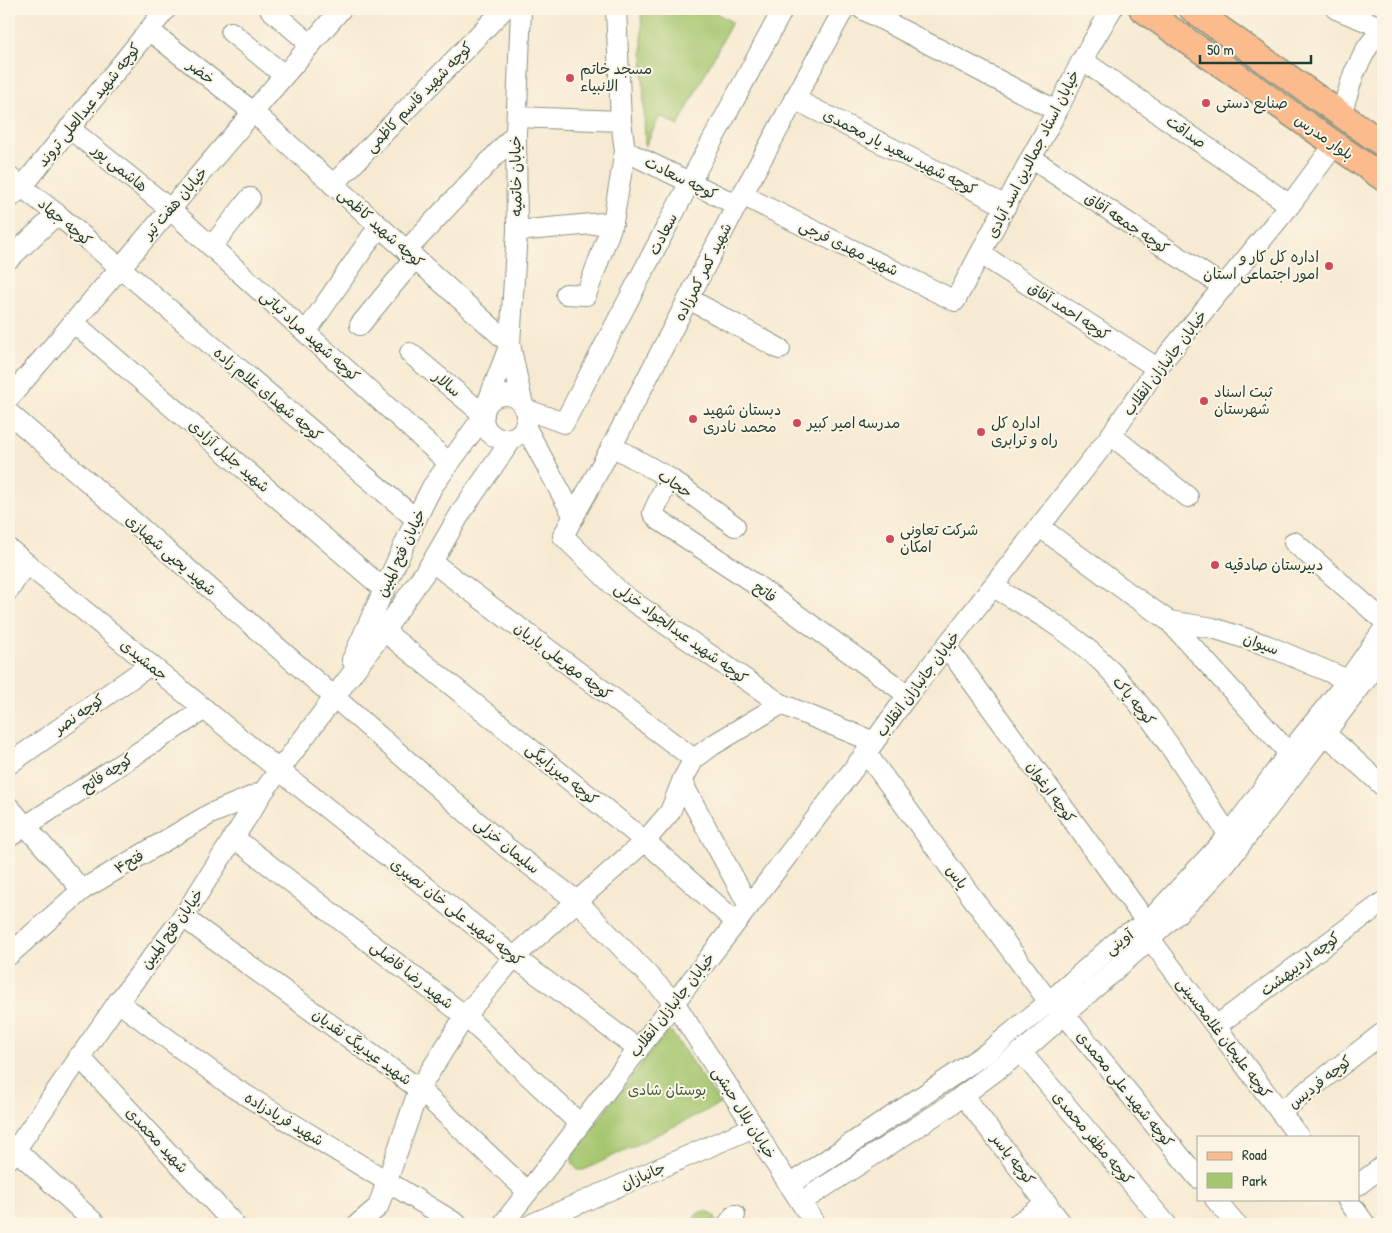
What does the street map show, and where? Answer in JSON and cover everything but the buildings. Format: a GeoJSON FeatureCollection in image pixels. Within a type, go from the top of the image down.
{"type":"FeatureCollection","features":[{"type":"Feature","properties":{"kind":"main road","name":"بلوار مدرس"},"geometry":{"type":"LineString","coordinates":[[1142,9],[1383,178]]}},
{"type":"Feature","properties":{"kind":"main road","name":"بلوار مدرس"},"geometry":{"type":"LineString","coordinates":[[1192,9],[1383,144]]}},
{"type":"Feature","properties":{"kind":"main road"},"geometry":{"type":"LineString","coordinates":[[1218,62],[1235,39]]}},
{"type":"Feature","properties":{"kind":"street","name":"کوچه شهید عبدالعلی تروند"},"geometry":{"type":"LineString","coordinates":[[13,188],[69,128],[166,9]]}},
{"type":"Feature","properties":{"kind":"street"},"geometry":{"type":"LineString","coordinates":[[270,9],[310,45]]}},
{"type":"Feature","properties":{"kind":"street","name":"خیابان هفت تیر"},"geometry":{"type":"LineString","coordinates":[[9,398],[341,9]]}},
{"type":"Feature","properties":{"kind":"street","name":"کوچه شهید قاسم کاظمی"},"geometry":{"type":"LineString","coordinates":[[333,185],[504,9]]}},
{"type":"Feature","properties":{"kind":"street","name":"خیابان خاتمیه"},"geometry":{"type":"LineString","coordinates":[[521,9],[516,125],[517,231],[510,344],[521,420]]}},
{"type":"Feature","properties":{"kind":"street"},"geometry":{"type":"LineString","coordinates":[[566,294],[586,295],[613,222],[625,151],[621,121],[616,9]]}},
{"type":"Feature","properties":{"kind":"street","name":"سعادت"},"geometry":{"type":"LineString","coordinates":[[521,420],[564,423],[783,9]]}},
{"type":"Feature","properties":{"kind":"street","name":"شهید کمر کمرزاده"},"geometry":{"type":"LineString","coordinates":[[564,536],[740,200],[844,9]]}},
{"type":"Feature","properties":{"kind":"street"},"geometry":{"type":"LineString","coordinates":[[862,9],[1058,112]]}},
{"type":"Feature","properties":{"kind":"street","name":"خیابان استاد جمالدین اسد آبادی"},"geometry":{"type":"LineString","coordinates":[[956,301],[1031,158],[1058,112],[1082,60],[1112,9]]}},
{"type":"Feature","properties":{"kind":"street"},"geometry":{"type":"LineString","coordinates":[[1336,9],[1383,28],[1367,48],[1354,73],[1340,114]]}},
{"type":"Feature","properties":{"kind":"street","name":"خضر"},"geometry":{"type":"LineString","coordinates":[[150,31],[252,112]]}},
{"type":"Feature","properties":{"kind":"street"},"geometry":{"type":"LineString","coordinates":[[231,32],[284,75]]}},
{"type":"Feature","properties":{"kind":"street","name":"صداقت"},"geometry":{"type":"LineString","coordinates":[[1082,60],[1290,205]]}},
{"type":"Feature","properties":{"kind":"street","name":"کوچه شهید سعید یار محمدی"},"geometry":{"type":"LineString","coordinates":[[794,99],[1006,206]]}},
{"type":"Feature","properties":{"kind":"street","name":"کوچه شهید کاظمی"},"geometry":{"type":"LineString","coordinates":[[252,112],[510,344]]}},
{"type":"Feature","properties":{"kind":"street"},"geometry":{"type":"LineString","coordinates":[[360,325],[411,254],[516,125],[621,121]]}},
{"type":"Feature","properties":{"kind":"street","name":"هاشمی پور"},"geometry":{"type":"LineString","coordinates":[[69,128],[170,209]]}},
{"type":"Feature","properties":{"kind":"street","name":"خیابان جانبازان انقلاب"},"geometry":{"type":"LineString","coordinates":[[503,1224],[870,748],[908,695],[1111,435],[1157,368],[1290,205],[1335,144]]}},
{"type":"Feature","properties":{"kind":"street","name":"کوچه سعادت"},"geometry":{"type":"LineString","coordinates":[[625,151],[690,182],[740,200]]}},
{"type":"Feature","properties":{"kind":"street","name":"کوچه جمعه آفاق"},"geometry":{"type":"LineString","coordinates":[[1031,158],[1224,287]]}},
{"type":"Feature","properties":{"kind":"street","name":"کوچه جهاد"},"geometry":{"type":"LineString","coordinates":[[13,188],[57,214],[120,268]]}},
{"type":"Feature","properties":{"kind":"street"},"geometry":{"type":"LineString","coordinates":[[212,246],[250,198]]}},
{"type":"Feature","properties":{"kind":"street","name":"شهید مهدی فرجی"},"geometry":{"type":"LineString","coordinates":[[740,200],[956,301]]}},
{"type":"Feature","properties":{"kind":"street","name":"کوچه شهید مراد ثباتی"},"geometry":{"type":"LineString","coordinates":[[170,209],[449,463]]}},
{"type":"Feature","properties":{"kind":"street"},"geometry":{"type":"LineString","coordinates":[[9,259],[57,214]]}},
{"type":"Feature","properties":{"kind":"street"},"geometry":{"type":"LineString","coordinates":[[517,231],[613,222]]}},
{"type":"Feature","properties":{"kind":"street"},"geometry":{"type":"LineString","coordinates":[[306,332],[379,226]]}},
{"type":"Feature","properties":{"kind":"street","name":"کوچه احمد آفاق"},"geometry":{"type":"LineString","coordinates":[[981,254],[1157,368]]}},
{"type":"Feature","properties":{"kind":"street","name":"کوچه شهدای غلام زاده"},"geometry":{"type":"LineString","coordinates":[[120,268],[416,519]]}},
{"type":"Feature","properties":{"kind":"street"},"geometry":{"type":"LineString","coordinates":[[689,299],[780,349]]}},
{"type":"Feature","properties":{"kind":"street","name":"شهید جلیل آزادی"},"geometry":{"type":"LineString","coordinates":[[74,322],[384,590]]}},
{"type":"Feature","properties":{"kind":"street","name":"خیابان خاتمیه"},"geometry":{"type":"LineString","coordinates":[[484,414],[510,344]]}},
{"type":"Feature","properties":{"kind":"street","name":"سالار"},"geometry":{"type":"LineString","coordinates":[[410,354],[484,414]]}},
{"type":"Feature","properties":{"kind":"street"},"geometry":{"type":"LineString","coordinates":[[521,420],[505,439],[496,438],[485,425],[484,414],[490,402],[497,397],[506,396],[514,398],[521,420],[574,517]]}},
{"type":"Feature","properties":{"kind":"street","name":"شهید یحیی شهبازی"},"geometry":{"type":"LineString","coordinates":[[9,413],[334,698]]}},
{"type":"Feature","properties":{"kind":"street","name":"خیابان فتح المبین"},"geometry":{"type":"LineString","coordinates":[[334,698],[432,487],[484,414]]}},
{"type":"Feature","properties":{"kind":"street","name":"خیابان فتح المبین"},"geometry":{"type":"LineString","coordinates":[[11,1152],[118,1002],[183,917],[263,792],[384,631],[432,562],[463,509],[521,420]]}},
{"type":"Feature","properties":{"kind":"street"},"geometry":{"type":"LineString","coordinates":[[1111,435],[1188,496]]}},
{"type":"Feature","properties":{"kind":"street","name":"حجاب"},"geometry":{"type":"LineString","coordinates":[[612,446],[669,478],[735,526]]}},
{"type":"Feature","properties":{"kind":"street","name":"فاتح"},"geometry":{"type":"LineString","coordinates":[[669,478],[655,506],[654,513],[659,520],[742,575],[908,695]]}},
{"type":"Feature","properties":{"kind":"street"},"geometry":{"type":"LineString","coordinates":[[1040,527],[1169,621],[1288,753],[1326,734],[1383,786]]}},
{"type":"Feature","properties":{"kind":"street","name":"کوچه شهید عبدالجواد خزلی"},"geometry":{"type":"LineString","coordinates":[[564,536],[622,594],[781,704],[870,748]]}},
{"type":"Feature","properties":{"kind":"street"},"geometry":{"type":"LineString","coordinates":[[1294,542],[1383,620]]}},
{"type":"Feature","properties":{"kind":"street","name":"جمشیدی"},"geometry":{"type":"LineString","coordinates":[[9,549],[280,771]]}},
{"type":"Feature","properties":{"kind":"street","name":"کوچه مهرعلی یاریان"},"geometry":{"type":"LineString","coordinates":[[432,562],[694,759]]}},
{"type":"Feature","properties":{"kind":"street"},"geometry":{"type":"LineString","coordinates":[[9,590],[26,563]]}},
{"type":"Feature","properties":{"kind":"street","name":"کوچه پاک"},"geometry":{"type":"LineString","coordinates":[[994,587],[1049,620],[1102,663],[1147,714],[1232,843]]}},
{"type":"Feature","properties":{"kind":"street","name":"سیوان"},"geometry":{"type":"LineString","coordinates":[[1169,621],[1213,628],[1266,645],[1348,680]]}},
{"type":"Feature","properties":{"kind":"street","name":"آوینی"},"geometry":{"type":"LineString","coordinates":[[1232,843],[1288,753],[1348,680],[1383,630]]}},
{"type":"Feature","properties":{"kind":"street","name":"کوچه میرزابیگی"},"geometry":{"type":"LineString","coordinates":[[384,631],[645,841],[736,922]]}},
{"type":"Feature","properties":{"kind":"street","name":"کوچه ارغوان"},"geometry":{"type":"LineString","coordinates":[[947,646],[1148,931]]}},
{"type":"Feature","properties":{"kind":"street","name":"آوینی"},"geometry":{"type":"LineString","coordinates":[[801,1202],[964,1095],[1021,1052],[1064,1014],[1148,931],[1232,843],[1326,734],[1383,657]]}},
{"type":"Feature","properties":{"kind":"street","name":"کوچه نصر"},"geometry":{"type":"LineString","coordinates":[[9,764],[150,664]]}},
{"type":"Feature","properties":{"kind":"street","name":"سلیمان خزلی"},"geometry":{"type":"LineString","coordinates":[[334,698],[506,847],[577,901],[674,1002]]}},
{"type":"Feature","properties":{"kind":"street"},"geometry":{"type":"LineString","coordinates":[[358,1224],[378,1207],[419,1089],[465,1016],[514,957],[645,841],[670,812],[683,779],[694,759],[713,745],[781,704]]}},
{"type":"Feature","properties":{"kind":"street","name":"کوچه فاتح"},"geometry":{"type":"LineString","coordinates":[[9,837],[205,710]]}},
{"type":"Feature","properties":{"kind":"street","name":"یاس"},"geometry":{"type":"LineString","coordinates":[[870,748],[1049,1002]]}},
{"type":"Feature","properties":{"kind":"street","name":"کوچه شهید علی خان نصیری"},"geometry":{"type":"LineString","coordinates":[[280,771],[514,957],[638,1049]]}},
{"type":"Feature","properties":{"kind":"street"},"geometry":{"type":"LineString","coordinates":[[683,779],[686,790],[749,906]]}},
{"type":"Feature","properties":{"kind":"street","name":"فتح۴"},"geometry":{"type":"LineString","coordinates":[[9,955],[82,890],[210,814],[263,792]]}},
{"type":"Feature","properties":{"kind":"street"},"geometry":{"type":"LineString","coordinates":[[9,807],[82,890]]}},
{"type":"Feature","properties":{"kind":"street","name":"شهید رضا فاضلی"},"geometry":{"type":"LineString","coordinates":[[233,837],[465,1016],[580,1124]]}},
{"type":"Feature","properties":{"kind":"street","name":"کوچه اردیبهشت"},"geometry":{"type":"LineString","coordinates":[[1216,1026],[1383,902]]}},
{"type":"Feature","properties":{"kind":"street","name":"شهید عیدیبگ نقدیان"},"geometry":{"type":"LineString","coordinates":[[183,917],[419,1089],[528,1192]]}},
{"type":"Feature","properties":{"kind":"street","name":"آوینی"},"geometry":{"type":"LineString","coordinates":[[789,1185],[988,1052],[1049,1002],[1123,936],[1148,931]]}},
{"type":"Feature","properties":{"kind":"street","name":"کوچه علیجان غلامحسینی"},"geometry":{"type":"LineString","coordinates":[[1148,931],[1298,1136]]}},
{"type":"Feature","properties":{"kind":"street","name":"شهید فریادزاده"},"geometry":{"type":"LineString","coordinates":[[118,1002],[234,1088],[457,1224]]}},
{"type":"Feature","properties":{"kind":"street","name":"خیابان بلال حبشی"},"geometry":{"type":"LineString","coordinates":[[674,1002],[789,1185],[816,1224]]}},
{"type":"Feature","properties":{"kind":"street","name":"کوچه شهید علی محمدی"},"geometry":{"type":"LineString","coordinates":[[1049,1002],[1064,1014],[1197,1177]]}},
{"type":"Feature","properties":{"kind":"street","name":"کوچه فردیس"},"geometry":{"type":"LineString","coordinates":[[1280,1112],[1383,1033]]}},
{"type":"Feature","properties":{"kind":"street","name":"کوچه مظفر محمدی"},"geometry":{"type":"LineString","coordinates":[[1021,1052],[1166,1224]]}},
{"type":"Feature","properties":{"kind":"street","name":"شهید محمدی"},"geometry":{"type":"LineString","coordinates":[[79,1056],[234,1224]]}},
{"type":"Feature","properties":{"kind":"street","name":"کوچه یاسر"},"geometry":{"type":"LineString","coordinates":[[964,1095],[1062,1224]]}},
{"type":"Feature","properties":{"kind":"street","name":"جانبازان"},"geometry":{"type":"LineString","coordinates":[[532,1224],[754,1127]]}},
{"type":"Feature","properties":{"kind":"street"},"geometry":{"type":"LineString","coordinates":[[11,1152],[96,1224]]}},
{"type":"Feature","properties":{"kind":"street"},"geometry":{"type":"LineString","coordinates":[[1360,1183],[1383,1166]]}},
{"type":"Feature","properties":{"kind":"street"},"geometry":{"type":"LineString","coordinates":[[1216,1200],[1236,1224]]}},
{"type":"Feature","properties":{"kind":"street"},"geometry":{"type":"LineString","coordinates":[[1347,1200],[1365,1224]]}},
{"type":"Feature","properties":{"kind":"street"},"geometry":{"type":"LineString","coordinates":[[1017,1224],[1047,1203]]}},
{"type":"Feature","properties":{"kind":"green space"},"geometry":{"type":"Polygon","coordinates":[[[641,9],[718,9],[716,13],[732,22],[678,126],[660,116],[645,147],[641,9]]]}},
{"type":"Feature","properties":{"kind":"green space","name":"بوستان شادی"},"geometry":{"type":"Polygon","coordinates":[[[671,1031],[720,1104],[584,1170],[578,1170],[573,1163],[573,1153],[666,1032],[671,1031]]]}},
{"type":"Feature","properties":{"kind":"green space"},"geometry":{"type":"Polygon","coordinates":[[[704,1211],[713,1215],[716,1224],[693,1224],[696,1215],[704,1211]]]}},
{"type":"Feature","properties":{"kind":"place","name":"مسجد خاتم الانبیاء"},"geometry":{"type":"Point","coordinates":[570,78]}},
{"type":"Feature","properties":{"kind":"place","name":"صنایع دستی"},"geometry":{"type":"Point","coordinates":[1206,103]}},
{"type":"Feature","properties":{"kind":"place","name":"اداره کل کار و امور اجتماعی استان"},"geometry":{"type":"Point","coordinates":[1329,266]}},
{"type":"Feature","properties":{"kind":"place","name":"ثبت اسناد شهرستان"},"geometry":{"type":"Point","coordinates":[1204,401]}},
{"type":"Feature","properties":{"kind":"place","name":"دبستان شهید محمد نادری"},"geometry":{"type":"Point","coordinates":[693,419]}},
{"type":"Feature","properties":{"kind":"place","name":"مدرسه امیر کبیر"},"geometry":{"type":"Point","coordinates":[797,423]}},
{"type":"Feature","properties":{"kind":"place","name":"اداره کل راه و ترابری"},"geometry":{"type":"Point","coordinates":[981,432]}},
{"type":"Feature","properties":{"kind":"place","name":"شرکت تعاونی امکان"},"geometry":{"type":"Point","coordinates":[890,539]}},
{"type":"Feature","properties":{"kind":"place","name":"دبیرستان صادقیه"},"geometry":{"type":"Point","coordinates":[1215,565]}}]}
